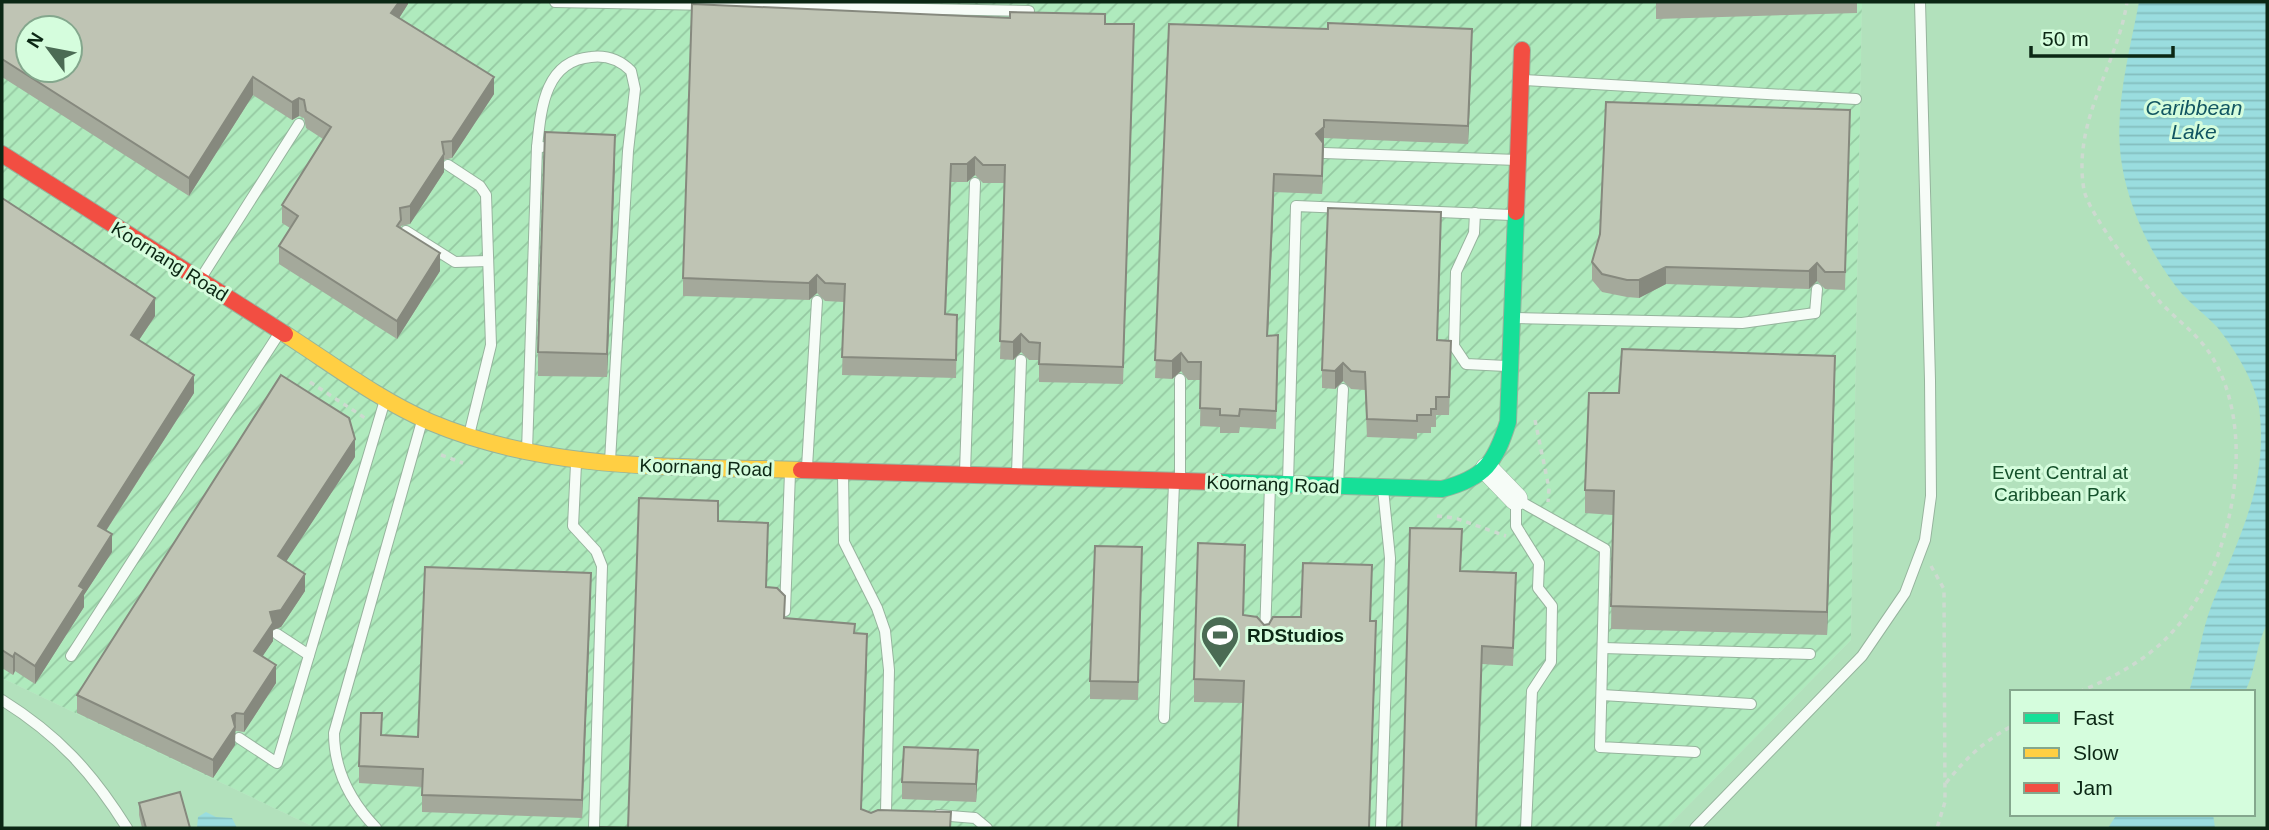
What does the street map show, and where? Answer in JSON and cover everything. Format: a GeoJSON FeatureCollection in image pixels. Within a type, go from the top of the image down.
{"type":"FeatureCollection","features":[{"type":"Feature","properties":{"kind":"street"},"geometry":{"type":"LineString","coordinates":[[1516,499],[1487,469],[1498,452],[1508,422],[1522,50]]}},
{"type":"Feature","properties":{"kind":"street","name":"Koornang Road"},"geometry":{"type":"LineString","coordinates":[[2,154],[386,399],[422,419],[468,438],[527,454],[610,464],[1442,489],[1464,485],[1487,469]]}},
{"type":"Feature","properties":{"kind":"lane"},"geometry":{"type":"LineString","coordinates":[[555,2],[819,4],[1029,11]]}},
{"type":"Feature","properties":{"kind":"lane"},"geometry":{"type":"LineString","coordinates":[[1695,828],[1862,656],[1897,609],[1922,553],[1928,527],[1931,483],[1920,2]]}},
{"type":"Feature","properties":{"kind":"lane"},"geometry":{"type":"LineString","coordinates":[[527,454],[537,147],[542,101],[553,80],[575,60],[602,56],[626,65],[635,79],[628,151],[610,464]]}},
{"type":"Feature","properties":{"kind":"lane"},"geometry":{"type":"LineString","coordinates":[[1521,79],[1856,99]]}},
{"type":"Feature","properties":{"kind":"lane"},"geometry":{"type":"LineString","coordinates":[[199,280],[299,124]]}},
{"type":"Feature","properties":{"kind":"lane"},"geometry":{"type":"LineString","coordinates":[[537,147],[550,147]]}},
{"type":"Feature","properties":{"kind":"lane"},"geometry":{"type":"LineString","coordinates":[[615,150],[628,151]]}},
{"type":"Feature","properties":{"kind":"lane"},"geometry":{"type":"LineString","coordinates":[[1324,153],[1518,160]]}},
{"type":"Feature","properties":{"kind":"lane"},"geometry":{"type":"LineString","coordinates":[[448,165],[484,190],[490,354],[468,438]]}},
{"type":"Feature","properties":{"kind":"lane"},"geometry":{"type":"LineString","coordinates":[[965,475],[975,183]]}},
{"type":"Feature","properties":{"kind":"lane"},"geometry":{"type":"LineString","coordinates":[[1288,484],[1296,206],[1516,215]]}},
{"type":"Feature","properties":{"kind":"lane"},"geometry":{"type":"LineString","coordinates":[[1475,213],[1474,233],[1455,272],[1454,345],[1458,356],[1466,364],[1510,366]]}},
{"type":"Feature","properties":{"kind":"lane"},"geometry":{"type":"LineString","coordinates":[[406,231],[455,262],[488,261]]}},
{"type":"Feature","properties":{"kind":"lane"},"geometry":{"type":"LineString","coordinates":[[1512,318],[1742,323],[1815,313],[1817,289]]}},
{"type":"Feature","properties":{"kind":"lane"},"geometry":{"type":"LineString","coordinates":[[785,611],[817,301]]}},
{"type":"Feature","properties":{"kind":"lane"},"geometry":{"type":"LineString","coordinates":[[71,656],[280,331]]}},
{"type":"Feature","properties":{"kind":"lane"},"geometry":{"type":"LineString","coordinates":[[1017,476],[1021,360]]}},
{"type":"Feature","properties":{"kind":"lane"},"geometry":{"type":"LineString","coordinates":[[1164,719],[1180,379]]}},
{"type":"Feature","properties":{"kind":"lane"},"geometry":{"type":"LineString","coordinates":[[1337,486],[1343,389]]}},
{"type":"Feature","properties":{"kind":"lane"},"geometry":{"type":"LineString","coordinates":[[239,738],[277,763],[386,399]]}},
{"type":"Feature","properties":{"kind":"lane"},"geometry":{"type":"LineString","coordinates":[[376,828],[354,801],[334,758],[334,733],[422,419]]}},
{"type":"Feature","properties":{"kind":"lane"},"geometry":{"type":"LineString","coordinates":[[576,461],[573,526],[596,551],[602,566],[594,828]]}},
{"type":"Feature","properties":{"kind":"lane"},"geometry":{"type":"LineString","coordinates":[[844,471],[844,542],[885,631],[889,659],[886,812],[881,821],[871,828]]}},
{"type":"Feature","properties":{"kind":"lane"},"geometry":{"type":"LineString","coordinates":[[1265,640],[1270,484]]}},
{"type":"Feature","properties":{"kind":"lane"},"geometry":{"type":"LineString","coordinates":[[1381,828],[1390,558],[1383,488]]}},
{"type":"Feature","properties":{"kind":"lane"},"geometry":{"type":"LineString","coordinates":[[1526,828],[1532,691],[1551,662],[1552,606],[1538,588],[1539,563],[1516,526],[1516,499],[1605,550],[1600,747],[1695,752]]}},
{"type":"Feature","properties":{"kind":"lane"},"geometry":{"type":"LineString","coordinates":[[277,634],[309,655]]}},
{"type":"Feature","properties":{"kind":"lane"},"geometry":{"type":"LineString","coordinates":[[1603,648],[1810,654]]}},
{"type":"Feature","properties":{"kind":"lane"},"geometry":{"type":"LineString","coordinates":[[1602,695],[1751,704]]}},
{"type":"Feature","properties":{"kind":"lane"},"geometry":{"type":"LineString","coordinates":[[2,700],[57,739],[101,786],[127,828]]}},
{"type":"Feature","properties":{"kind":"lane"},"geometry":{"type":"LineString","coordinates":[[886,812],[899,813]]}},
{"type":"Feature","properties":{"kind":"lane"},"geometry":{"type":"LineString","coordinates":[[926,814],[975,818],[987,828]]}},
{"type":"Feature","properties":{"kind":"path"},"geometry":{"type":"LineString","coordinates":[[2084,690],[2123,673],[2153,652],[2177,627],[2204,587],[2220,549],[2236,479],[2232,404],[2221,375],[2206,348],[2141,278],[2084,193],[2081,154],[2087,120],[2122,30],[2127,2]]}},
{"type":"Feature","properties":{"kind":"path"},"geometry":{"type":"LineString","coordinates":[[299,375],[378,424]]}},
{"type":"Feature","properties":{"kind":"path"},"geometry":{"type":"LineString","coordinates":[[1535,417],[1538,446],[1550,493],[1542,513]]}},
{"type":"Feature","properties":{"kind":"path"},"geometry":{"type":"LineString","coordinates":[[415,444],[468,465]]}},
{"type":"Feature","properties":{"kind":"path"},"geometry":{"type":"LineString","coordinates":[[1433,516],[1466,521],[1497,535],[1520,532]]}},
{"type":"Feature","properties":{"kind":"path"},"geometry":{"type":"LineString","coordinates":[[1922,553],[1944,589],[1945,802],[1937,828]]}},
{"type":"Feature","properties":{"kind":"path"},"geometry":{"type":"LineString","coordinates":[[1945,785],[1968,755],[1986,740],[2010,727]]}},
{"type":"Feature","properties":{"kind":"shaded area"},"geometry":{"type":"Polygon","coordinates":[[[2,2],[1862,2],[1851,640],[1666,828],[316,828],[2,678],[2,2]]]}},
{"type":"Feature","properties":{"kind":"green space","name":"Event Central at Caribbean Park"},"geometry":{"type":"Polygon","coordinates":[[[1862,2],[2267,2],[2267,828],[1666,828],[1851,640],[1862,2]]]}},
{"type":"Feature","properties":{"kind":"green space"},"geometry":{"type":"Polygon","coordinates":[[[2,678],[316,828],[2,828],[2,678]]]}},
{"type":"Feature","properties":{"kind":"water","name":"Caribbean Lake"},"geometry":{"type":"Polygon","coordinates":[[[2139,2],[2267,2],[2267,624],[2246,690],[2189,690],[2208,615],[2241,533],[2256,486],[2261,435],[2259,407],[2248,375],[2230,345],[2217,327],[2170,279],[2140,226],[2122,168],[2120,149],[2120,112],[2139,2]]]}},
{"type":"Feature","properties":{"kind":"water"},"geometry":{"type":"Polygon","coordinates":[[[206,812],[216,817],[232,818],[237,828],[197,828],[198,817],[206,812]]]}},
{"type":"Feature","properties":{"kind":"water"},"geometry":{"type":"Polygon","coordinates":[[[2116,816],[2213,816],[2215,828],[2108,828],[2116,816]]]}},
{"type":"Feature","properties":{"kind":"building"},"geometry":{"type":"Polygon","coordinates":[[[2,2],[399,2],[391,13],[494,77],[452,141],[442,142],[444,154],[410,206],[400,208],[401,220],[397,226],[440,253],[397,321],[279,246],[298,216],[282,205],[331,127],[306,111],[304,100],[299,98],[292,102],[253,77],[189,178],[41,84],[84,84],[84,14],[14,14],[14,67],[2,59],[2,2]]]}},
{"type":"Feature","properties":{"kind":"building"},"geometry":{"type":"Polygon","coordinates":[[[692,4],[1010,18],[1010,12],[1105,14],[1105,24],[1134,24],[1123,367],[1039,364],[1040,343],[1029,342],[1021,334],[1013,342],[1000,341],[1005,165],[983,165],[975,157],[967,164],[951,164],[945,314],[957,315],[956,360],[842,357],[845,284],[825,283],[817,275],[809,283],[683,278],[692,4]]]}},
{"type":"Feature","properties":{"kind":"building"},"geometry":{"type":"Polygon","coordinates":[[[1328,23],[1472,29],[1468,126],[1324,120],[1324,127],[1316,134],[1323,143],[1322,176],[1274,174],[1267,336],[1278,335],[1276,411],[1240,409],[1239,416],[1220,415],[1220,409],[1200,408],[1201,362],[1188,362],[1181,353],[1172,361],[1155,360],[1169,24],[1328,29],[1328,23]]]}},
{"type":"Feature","properties":{"kind":"building"},"geometry":{"type":"Polygon","coordinates":[[[1606,102],[1850,110],[1845,272],[1825,272],[1817,263],[1809,271],[1666,267],[1639,280],[1602,274],[1592,262],[1600,234],[1606,102]]]}},
{"type":"Feature","properties":{"kind":"building"},"geometry":{"type":"Polygon","coordinates":[[[545,132],[615,135],[607,354],[538,352],[545,132]]]}},
{"type":"Feature","properties":{"kind":"building"},"geometry":{"type":"Polygon","coordinates":[[[2,198],[155,298],[131,335],[194,375],[98,526],[112,534],[79,586],[84,589],[35,666],[15,653],[13,657],[2,650],[2,198]]]}},
{"type":"Feature","properties":{"kind":"building"},"geometry":{"type":"Polygon","coordinates":[[[1328,208],[1441,212],[1437,340],[1451,341],[1449,397],[1436,397],[1436,409],[1431,409],[1431,415],[1417,415],[1417,421],[1367,419],[1365,372],[1351,371],[1343,363],[1335,371],[1322,370],[1328,208]]]}},
{"type":"Feature","properties":{"kind":"building"},"geometry":{"type":"Polygon","coordinates":[[[1622,349],[1835,356],[1827,612],[1611,606],[1614,491],[1585,490],[1589,393],[1619,393],[1622,349]]]}},
{"type":"Feature","properties":{"kind":"building"},"geometry":{"type":"Polygon","coordinates":[[[281,375],[349,418],[355,439],[278,556],[305,574],[281,610],[270,612],[273,623],[254,651],[276,665],[244,714],[236,713],[232,716],[235,727],[213,760],[77,695],[281,375]]]}},
{"type":"Feature","properties":{"kind":"building"},"geometry":{"type":"Polygon","coordinates":[[[639,498],[718,501],[718,521],[768,523],[766,587],[777,588],[785,596],[784,618],[855,624],[854,633],[867,634],[861,809],[871,813],[878,810],[951,812],[950,828],[628,828],[639,498]]]}},
{"type":"Feature","properties":{"kind":"building"},"geometry":{"type":"Polygon","coordinates":[[[1410,528],[1462,529],[1460,571],[1516,573],[1513,648],[1482,646],[1476,828],[1402,828],[1410,528]]]}},
{"type":"Feature","properties":{"kind":"building"},"geometry":{"type":"Polygon","coordinates":[[[1198,543],[1245,545],[1243,615],[1257,617],[1264,625],[1269,624],[1273,617],[1301,617],[1303,563],[1372,565],[1370,621],[1376,621],[1369,828],[1238,828],[1244,681],[1194,679],[1198,543]]]}},
{"type":"Feature","properties":{"kind":"building"},"geometry":{"type":"Polygon","coordinates":[[[1095,546],[1142,547],[1138,682],[1090,681],[1095,546]]]}},
{"type":"Feature","properties":{"kind":"building"},"geometry":{"type":"Polygon","coordinates":[[[425,567],[591,573],[582,800],[422,795],[423,769],[359,766],[361,713],[382,713],[381,735],[418,737],[425,567]]]}},
{"type":"Feature","properties":{"kind":"building"},"geometry":{"type":"Polygon","coordinates":[[[904,747],[978,750],[976,784],[902,782],[904,747]]]}},
{"type":"Feature","properties":{"kind":"building"},"geometry":{"type":"Polygon","coordinates":[[[180,792],[190,828],[146,828],[139,803],[180,792]]]}},
{"type":"Feature","properties":{"kind":"traffic: fast"},"geometry":{"type":"LineString","coordinates":[[1218,482],[1442,489],[1469,480],[1486,467],[1498,448],[1508,422],[1516,212]]}},
{"type":"Feature","properties":{"kind":"traffic: slow"},"geometry":{"type":"LineString","coordinates":[[285,334],[356,381],[411,413],[475,438],[520,450],[613,463],[801,470]]}},
{"type":"Feature","properties":{"kind":"traffic: jam"},"geometry":{"type":"LineString","coordinates":[[1516,212],[1522,50]]}},
{"type":"Feature","properties":{"kind":"traffic: jam"},"geometry":{"type":"LineString","coordinates":[[2,154],[285,334]]}},
{"type":"Feature","properties":{"kind":"traffic: jam"},"geometry":{"type":"LineString","coordinates":[[801,470],[1218,482]]}},
{"type":"Feature","properties":{"kind":"place","name":"RDStudios"},"geometry":{"type":"Point","coordinates":[1220,669]}}]}
